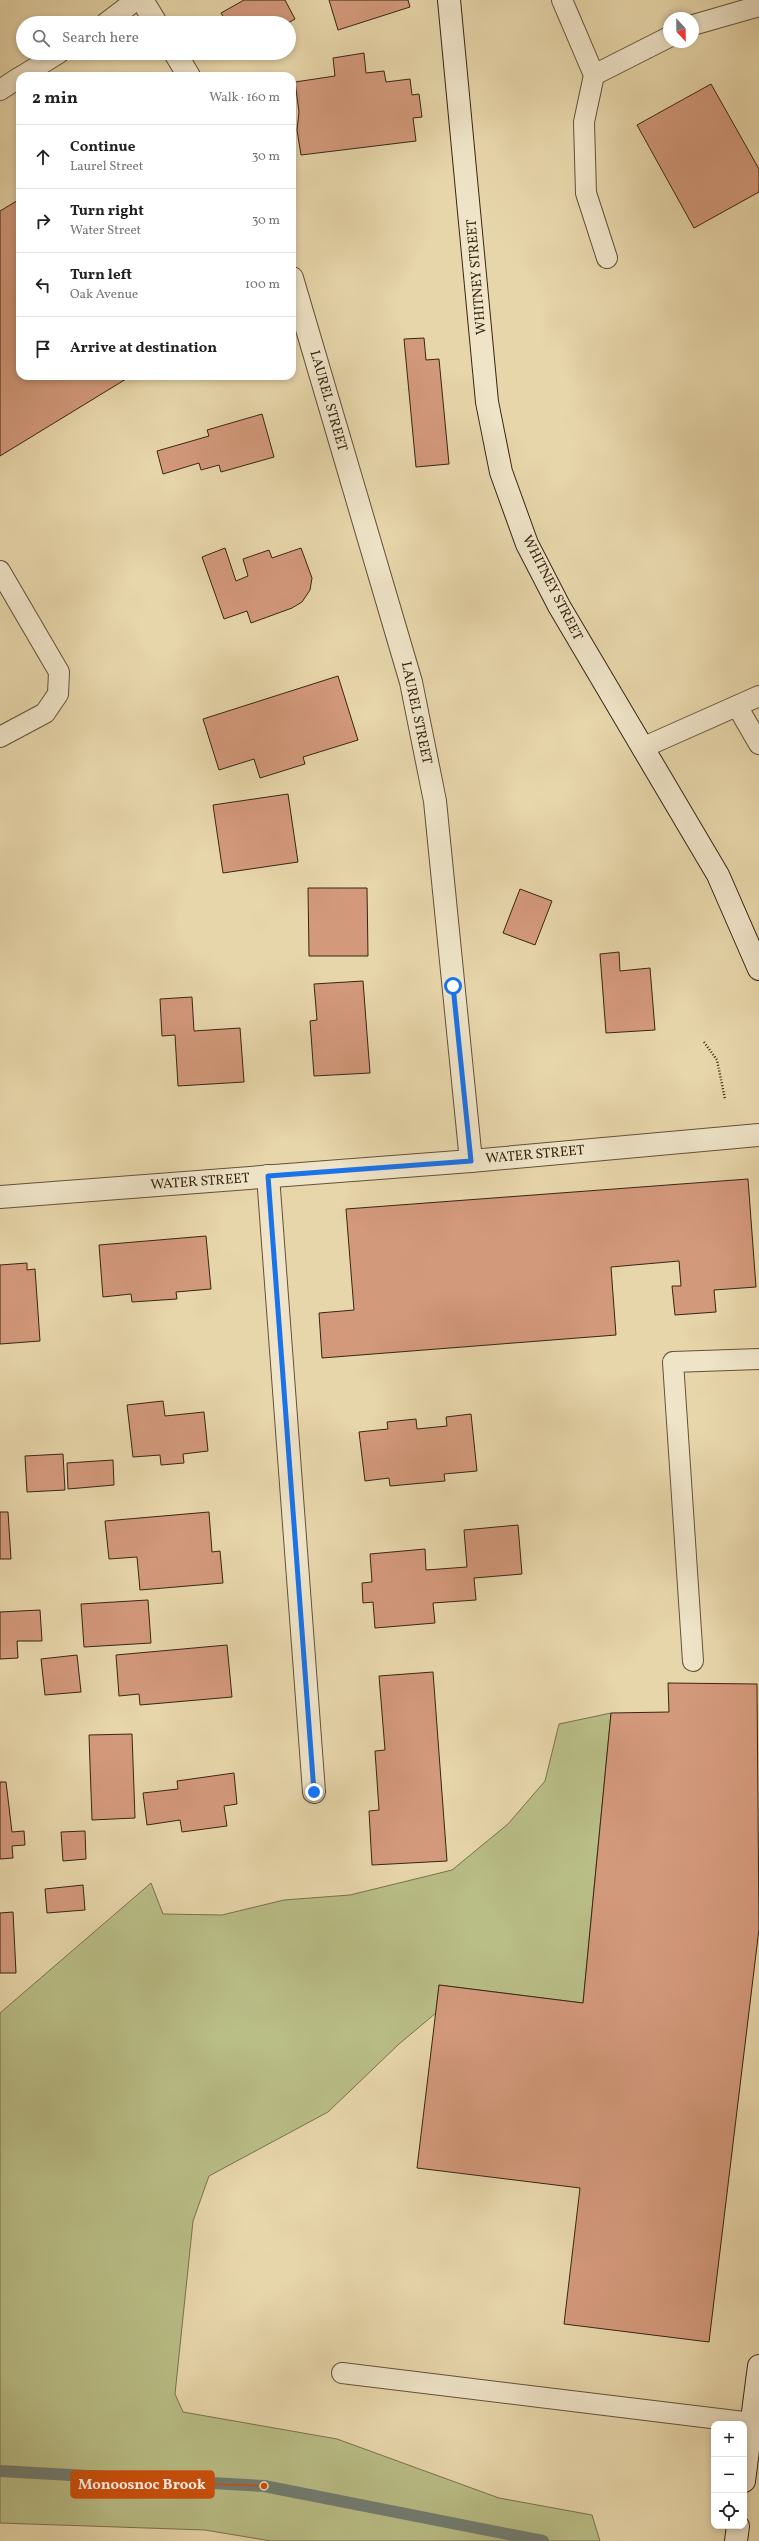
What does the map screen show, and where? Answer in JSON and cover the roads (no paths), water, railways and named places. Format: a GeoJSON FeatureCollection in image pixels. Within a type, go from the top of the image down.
{"type":"FeatureCollection","features":[{"type":"Feature","properties":{"kind":"street"},"geometry":{"type":"LineString","coordinates":[[142,0],[152,16]]}},
{"type":"Feature","properties":{"kind":"street","name":"WHITNEY STREET"},"geometry":{"type":"LineString","coordinates":[[449,0],[487,402],[501,472],[527,544],[559,606],[718,875],[759,969]]}},
{"type":"Feature","properties":{"kind":"street"},"geometry":{"type":"LineString","coordinates":[[179,60],[187,72]]}},
{"type":"Feature","properties":{"kind":"street","name":"LAUREL STREET"},"geometry":{"type":"LineString","coordinates":[[296,292],[411,682],[435,801],[471,1161]]}},
{"type":"Feature","properties":{"kind":"street","name":"WATER STREET"},"geometry":{"type":"LineString","coordinates":[[0,1197],[471,1161],[759,1135]]}},
{"type":"Feature","properties":{"kind":"street"},"geometry":{"type":"LineString","coordinates":[[268,1176],[314,1792]]}},
{"type":"Feature","properties":{"kind":"street"},"geometry":{"type":"LineString","coordinates":[[747,2459],[759,2366]]}},
{"type":"Feature","properties":{"kind":"street"},"geometry":{"type":"LineString","coordinates":[[736,2541],[738,2529]]}},
{"type":"Feature","properties":{"kind":"lane"},"geometry":{"type":"LineString","coordinates":[[115,16],[136,0]]}},
{"type":"Feature","properties":{"kind":"lane"},"geometry":{"type":"LineString","coordinates":[[562,0],[594,75],[584,122],[586,193],[607,258]]}},
{"type":"Feature","properties":{"kind":"lane"},"geometry":{"type":"LineString","coordinates":[[699,23],[759,6]]}},
{"type":"Feature","properties":{"kind":"lane"},"geometry":{"type":"LineString","coordinates":[[594,75],[663,40]]}},
{"type":"Feature","properties":{"kind":"lane"},"geometry":{"type":"LineString","coordinates":[[29,72],[48,60]]}},
{"type":"Feature","properties":{"kind":"lane"},"geometry":{"type":"LineString","coordinates":[[0,90],[16,80]]}},
{"type":"Feature","properties":{"kind":"lane"},"geometry":{"type":"LineString","coordinates":[[0,572],[59,672],[58,694],[45,713],[0,737]]}},
{"type":"Feature","properties":{"kind":"lane"},"geometry":{"type":"LineString","coordinates":[[642,748],[759,696]]}},
{"type":"Feature","properties":{"kind":"lane"},"geometry":{"type":"LineString","coordinates":[[737,706],[759,744]]}},
{"type":"Feature","properties":{"kind":"lane"},"geometry":{"type":"LineString","coordinates":[[693,1661],[673,1362],[759,1360]]}},
{"type":"Feature","properties":{"kind":"lane"},"geometry":{"type":"LineString","coordinates":[[342,2373],[752,2423]]}},
{"type":"Feature","properties":{"kind":"waterway"},"geometry":{"type":"LineString","coordinates":[[0,2471],[264,2486],[543,2541]]}},
{"type":"Feature","properties":{"kind":"place","name":"Monoosnoc Brook"},"geometry":{"type":"Point","coordinates":[264,2486]}}]}
